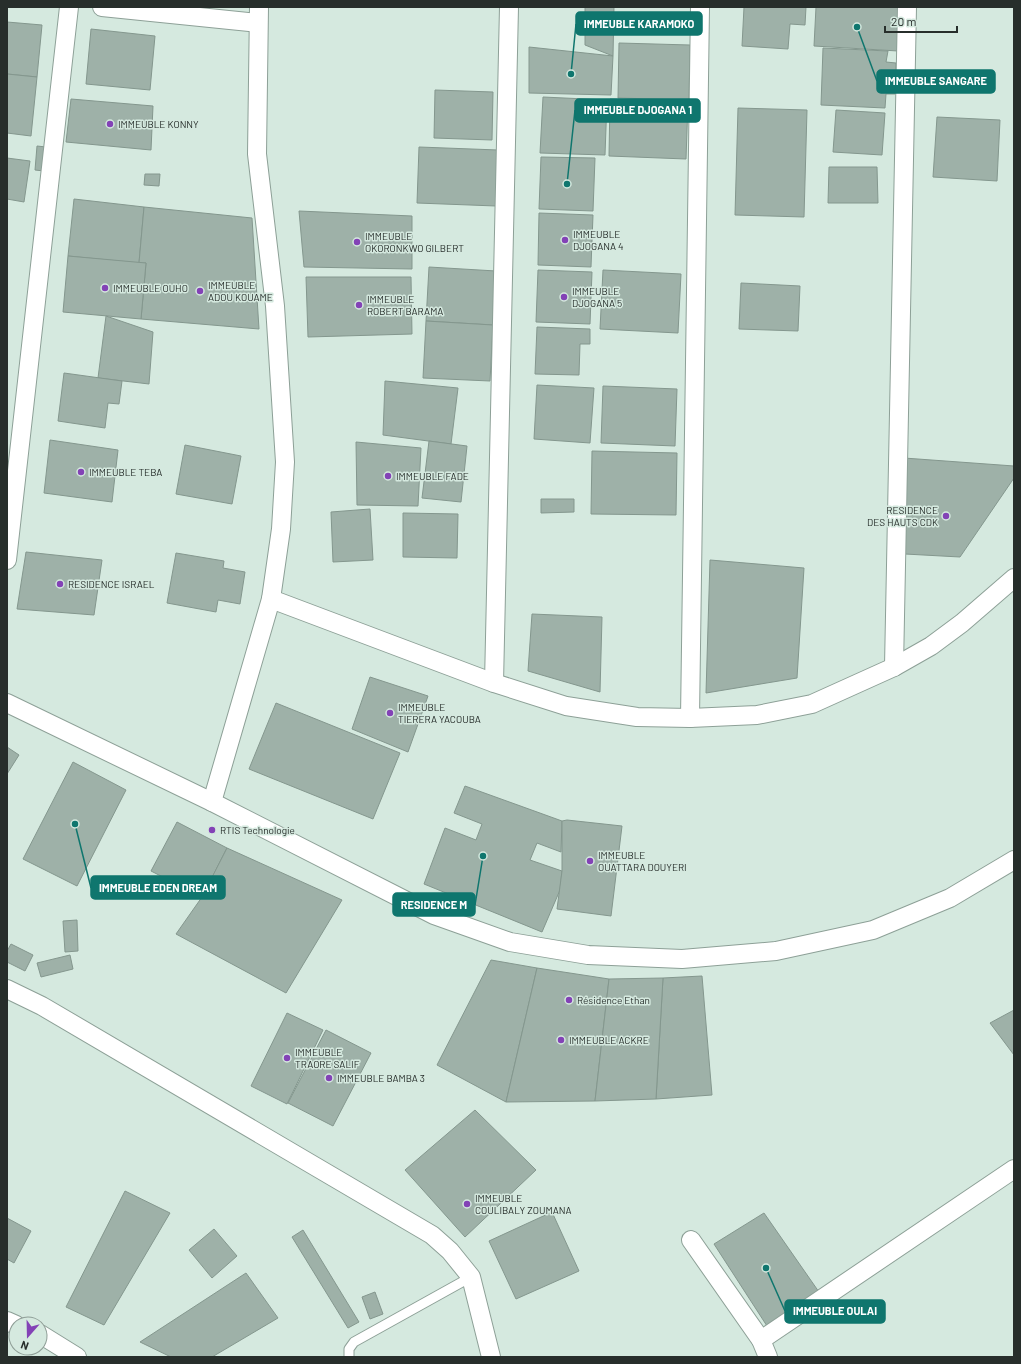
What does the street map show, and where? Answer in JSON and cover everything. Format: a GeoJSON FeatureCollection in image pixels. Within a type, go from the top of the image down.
{"type":"FeatureCollection","features":[{"type":"Feature","properties":{"kind":"street"},"geometry":{"type":"LineString","coordinates":[[7,560],[69,7]]}},
{"type":"Feature","properties":{"kind":"street"},"geometry":{"type":"LineString","coordinates":[[102,7],[258,15],[257,154],[275,306],[285,462],[282,529],[271,599],[212,802]]}},
{"type":"Feature","properties":{"kind":"street"},"geometry":{"type":"LineString","coordinates":[[494,684],[509,7]]}},
{"type":"Feature","properties":{"kind":"street"},"geometry":{"type":"LineString","coordinates":[[690,718],[700,7]]}},
{"type":"Feature","properties":{"kind":"street"},"geometry":{"type":"LineString","coordinates":[[894,667],[907,7]]}},
{"type":"Feature","properties":{"kind":"street"},"geometry":{"type":"LineString","coordinates":[[271,599],[494,684],[566,706],[637,717],[690,718],[757,715],[812,704],[894,667],[931,646],[962,623],[1014,578]]}},
{"type":"Feature","properties":{"kind":"street"},"geometry":{"type":"LineString","coordinates":[[7,702],[212,802],[434,916],[510,942],[588,954],[682,959],[776,951],[873,930],[950,898],[1014,860]]}},
{"type":"Feature","properties":{"kind":"street"},"geometry":{"type":"LineString","coordinates":[[7,989],[42,1006],[432,1235],[450,1251],[470,1277],[491,1357]]}},
{"type":"Feature","properties":{"kind":"street"},"geometry":{"type":"LineString","coordinates":[[761,1340],[1014,1169]]}},
{"type":"Feature","properties":{"kind":"street"},"geometry":{"type":"LineString","coordinates":[[692,1240],[761,1340],[768,1357]]}},
{"type":"Feature","properties":{"kind":"street"},"geometry":{"type":"LineString","coordinates":[[48,1339],[77,1357]]}},
{"type":"Feature","properties":{"kind":"lane"},"geometry":{"type":"LineString","coordinates":[[349,1357],[349,1349],[354,1342],[470,1277]]}},
{"type":"Feature","properties":{"kind":"building"},"geometry":{"type":"Polygon","coordinates":[[[585,7],[614,7],[613,56],[585,45],[585,7]]]}},
{"type":"Feature","properties":{"kind":"building"},"geometry":{"type":"Polygon","coordinates":[[[744,7],[806,7],[805,25],[790,24],[788,49],[742,46],[744,7]]]}},
{"type":"Feature","properties":{"kind":"building"},"geometry":{"type":"Polygon","coordinates":[[[816,7],[900,7],[898,51],[814,46],[816,7]]]}},
{"type":"Feature","properties":{"kind":"building"},"geometry":{"type":"Polygon","coordinates":[[[7,22],[42,25],[37,77],[7,74],[7,22]]]}},
{"type":"Feature","properties":{"kind":"building"},"geometry":{"type":"Polygon","coordinates":[[[91,29],[155,36],[150,90],[86,84],[91,29]]]}},
{"type":"Feature","properties":{"kind":"building"},"geometry":{"type":"Polygon","coordinates":[[[619,43],[690,45],[689,100],[618,98],[619,43]]]}},
{"type":"Feature","properties":{"kind":"building"},"geometry":{"type":"Polygon","coordinates":[[[529,47],[613,56],[611,95],[529,93],[529,47]]]}},
{"type":"Feature","properties":{"kind":"building"},"geometry":{"type":"Polygon","coordinates":[[[823,48],[888,51],[886,62],[896,63],[895,94],[886,94],[885,108],[821,105],[823,48]]]}},
{"type":"Feature","properties":{"kind":"building"},"geometry":{"type":"Polygon","coordinates":[[[7,74],[37,77],[31,136],[7,133],[7,74]]]}},
{"type":"Feature","properties":{"kind":"building"},"geometry":{"type":"Polygon","coordinates":[[[435,90],[493,92],[492,140],[434,138],[435,90]]]}},
{"type":"Feature","properties":{"kind":"building"},"geometry":{"type":"Polygon","coordinates":[[[543,97],[607,100],[605,155],[540,153],[543,97]]]}},
{"type":"Feature","properties":{"kind":"building","name":"IMMEUBLE KONNY"},"geometry":{"type":"Polygon","coordinates":[[[71,99],[153,106],[151,150],[66,142],[71,99]]]}},
{"type":"Feature","properties":{"kind":"building"},"geometry":{"type":"Polygon","coordinates":[[[610,99],[688,102],[686,159],[609,156],[610,99]]]}},
{"type":"Feature","properties":{"kind":"building"},"geometry":{"type":"Polygon","coordinates":[[[738,108],[807,110],[804,217],[735,215],[738,108]]]}},
{"type":"Feature","properties":{"kind":"building"},"geometry":{"type":"Polygon","coordinates":[[[836,110],[885,113],[882,155],[833,152],[836,110]]]}},
{"type":"Feature","properties":{"kind":"building"},"geometry":{"type":"Polygon","coordinates":[[[937,117],[1000,120],[997,181],[933,177],[937,117]]]}},
{"type":"Feature","properties":{"kind":"building"},"geometry":{"type":"Polygon","coordinates":[[[37,146],[46,147],[44,171],[35,170],[37,146]]]}},
{"type":"Feature","properties":{"kind":"building"},"geometry":{"type":"Polygon","coordinates":[[[419,147],[498,150],[496,206],[417,203],[419,147]]]}},
{"type":"Feature","properties":{"kind":"building"},"geometry":{"type":"Polygon","coordinates":[[[541,157],[595,158],[593,211],[539,209],[541,157]]]}},
{"type":"Feature","properties":{"kind":"building"},"geometry":{"type":"Polygon","coordinates":[[[7,158],[30,161],[24,202],[7,199],[7,158]]]}},
{"type":"Feature","properties":{"kind":"building"},"geometry":{"type":"Polygon","coordinates":[[[829,167],[877,167],[878,203],[828,203],[829,167]]]}},
{"type":"Feature","properties":{"kind":"building"},"geometry":{"type":"Polygon","coordinates":[[[145,174],[160,174],[159,186],[144,185],[145,174]]]}},
{"type":"Feature","properties":{"kind":"building"},"geometry":{"type":"Polygon","coordinates":[[[74,199],[144,207],[139,263],[68,256],[74,199]]]}},
{"type":"Feature","properties":{"kind":"building","name":"IMMEUBLE ADOU KOUAME"},"geometry":{"type":"Polygon","coordinates":[[[144,207],[252,218],[259,329],[141,319],[146,263],[139,263],[144,207]]]}},
{"type":"Feature","properties":{"kind":"building","name":"IMMEUBLE OKORONKWO GILBERT"},"geometry":{"type":"Polygon","coordinates":[[[299,211],[412,216],[412,269],[304,267],[299,211]]]}},
{"type":"Feature","properties":{"kind":"building","name":"IMMEUBLE DJOGANA 4"},"geometry":{"type":"Polygon","coordinates":[[[539,213],[593,215],[591,267],[538,265],[539,213]]]}},
{"type":"Feature","properties":{"kind":"building","name":"IMMEUBLE OUHO"},"geometry":{"type":"Polygon","coordinates":[[[68,256],[146,263],[141,319],[63,312],[68,256]]]}},
{"type":"Feature","properties":{"kind":"building"},"geometry":{"type":"Polygon","coordinates":[[[429,267],[496,271],[493,325],[426,321],[429,267]]]}},
{"type":"Feature","properties":{"kind":"building","name":"IMMEUBLE DJOGANA 5"},"geometry":{"type":"Polygon","coordinates":[[[538,270],[592,272],[590,324],[536,322],[538,270]]]}},
{"type":"Feature","properties":{"kind":"building"},"geometry":{"type":"Polygon","coordinates":[[[603,270],[681,274],[678,333],[600,329],[603,270]]]}},
{"type":"Feature","properties":{"kind":"building","name":"IMMEUBLE ROBERT BARAMA"},"geometry":{"type":"Polygon","coordinates":[[[306,277],[411,277],[412,334],[308,337],[306,277]]]}},
{"type":"Feature","properties":{"kind":"building"},"geometry":{"type":"Polygon","coordinates":[[[741,283],[800,286],[798,331],[739,329],[741,283]]]}},
{"type":"Feature","properties":{"kind":"building"},"geometry":{"type":"Polygon","coordinates":[[[106,316],[153,332],[149,384],[98,378],[106,316]]]}},
{"type":"Feature","properties":{"kind":"building"},"geometry":{"type":"Polygon","coordinates":[[[426,321],[493,325],[490,381],[423,378],[426,321]]]}},
{"type":"Feature","properties":{"kind":"building"},"geometry":{"type":"Polygon","coordinates":[[[537,327],[590,329],[590,344],[580,344],[579,375],[535,374],[537,327]]]}},
{"type":"Feature","properties":{"kind":"building"},"geometry":{"type":"Polygon","coordinates":[[[64,373],[122,381],[119,404],[108,403],[105,428],[58,421],[64,373]]]}},
{"type":"Feature","properties":{"kind":"building"},"geometry":{"type":"Polygon","coordinates":[[[385,381],[458,388],[451,444],[383,435],[385,381]]]}},
{"type":"Feature","properties":{"kind":"building"},"geometry":{"type":"Polygon","coordinates":[[[537,385],[594,388],[590,443],[534,439],[537,385]]]}},
{"type":"Feature","properties":{"kind":"building"},"geometry":{"type":"Polygon","coordinates":[[[603,386],[677,389],[675,446],[601,443],[603,386]]]}},
{"type":"Feature","properties":{"kind":"building","name":"IMMEUBLE TEBA"},"geometry":{"type":"Polygon","coordinates":[[[50,440],[118,450],[112,502],[44,493],[50,440]]]}},
{"type":"Feature","properties":{"kind":"building"},"geometry":{"type":"Polygon","coordinates":[[[429,441],[467,446],[461,502],[422,498],[429,441]]]}},
{"type":"Feature","properties":{"kind":"building","name":"IMMEUBLE FADE"},"geometry":{"type":"Polygon","coordinates":[[[356,442],[421,448],[418,506],[357,505],[356,442]]]}},
{"type":"Feature","properties":{"kind":"building"},"geometry":{"type":"Polygon","coordinates":[[[185,445],[241,456],[232,504],[176,494],[185,445]]]}},
{"type":"Feature","properties":{"kind":"building"},"geometry":{"type":"Polygon","coordinates":[[[592,451],[677,453],[676,515],[591,514],[592,451]]]}},
{"type":"Feature","properties":{"kind":"building","name":"RESIDENCE DES HAUTS CDK"},"geometry":{"type":"Polygon","coordinates":[[[904,458],[1014,466],[1014,478],[960,557],[905,554],[904,458]]]}},
{"type":"Feature","properties":{"kind":"building"},"geometry":{"type":"Polygon","coordinates":[[[541,499],[574,499],[574,512],[541,513],[541,499]]]}},
{"type":"Feature","properties":{"kind":"building"},"geometry":{"type":"Polygon","coordinates":[[[370,509],[373,560],[333,562],[331,512],[370,509]]]}},
{"type":"Feature","properties":{"kind":"building"},"geometry":{"type":"Polygon","coordinates":[[[403,513],[458,514],[457,558],[403,557],[403,513]]]}},
{"type":"Feature","properties":{"kind":"building","name":"RESIDENCE ISRAEL"},"geometry":{"type":"Polygon","coordinates":[[[26,552],[102,560],[94,615],[17,609],[26,552]]]}},
{"type":"Feature","properties":{"kind":"building"},"geometry":{"type":"Polygon","coordinates":[[[176,553],[224,561],[223,568],[245,572],[240,604],[218,600],[216,612],[167,603],[176,553]]]}},
{"type":"Feature","properties":{"kind":"building"},"geometry":{"type":"Polygon","coordinates":[[[710,560],[804,568],[797,678],[706,693],[710,560]]]}},
{"type":"Feature","properties":{"kind":"building"},"geometry":{"type":"Polygon","coordinates":[[[532,614],[602,617],[600,692],[528,671],[532,614]]]}},
{"type":"Feature","properties":{"kind":"building","name":"IMMEUBLE TIERERA YACOUBA"},"geometry":{"type":"Polygon","coordinates":[[[370,677],[428,696],[408,752],[352,729],[370,677]]]}},
{"type":"Feature","properties":{"kind":"building"},"geometry":{"type":"Polygon","coordinates":[[[276,703],[400,753],[373,819],[249,769],[276,703]]]}},
{"type":"Feature","properties":{"kind":"building"},"geometry":{"type":"Polygon","coordinates":[[[7,747],[19,755],[7,774],[7,747]]]}},
{"type":"Feature","properties":{"kind":"building"},"geometry":{"type":"Polygon","coordinates":[[[73,762],[126,790],[77,886],[23,859],[73,762]]]}},
{"type":"Feature","properties":{"kind":"building"},"geometry":{"type":"Polygon","coordinates":[[[465,786],[562,821],[561,852],[537,843],[530,860],[562,871],[560,890],[542,932],[424,884],[445,828],[476,840],[482,824],[454,813],[465,786]]]}},
{"type":"Feature","properties":{"kind":"building","name":"IMMEUBLE OUATTARA DOUYERI"},"geometry":{"type":"Polygon","coordinates":[[[567,820],[622,826],[611,916],[557,909],[562,871],[562,821],[567,820]]]}},
{"type":"Feature","properties":{"kind":"building"},"geometry":{"type":"Polygon","coordinates":[[[177,822],[227,848],[202,897],[151,871],[177,822]]]}},
{"type":"Feature","properties":{"kind":"building"},"geometry":{"type":"Polygon","coordinates":[[[227,848],[342,900],[286,993],[176,934],[202,897],[227,848]]]}},
{"type":"Feature","properties":{"kind":"building"},"geometry":{"type":"Polygon","coordinates":[[[77,920],[78,951],[65,952],[63,921],[77,920]]]}},
{"type":"Feature","properties":{"kind":"building"},"geometry":{"type":"Polygon","coordinates":[[[11,944],[33,955],[25,971],[7,962],[7,951],[11,944]]]}},
{"type":"Feature","properties":{"kind":"building"},"geometry":{"type":"Polygon","coordinates":[[[70,955],[73,969],[41,977],[37,963],[70,955]]]}},
{"type":"Feature","properties":{"kind":"building"},"geometry":{"type":"Polygon","coordinates":[[[491,960],[537,968],[506,1102],[437,1065],[491,960]]]}},
{"type":"Feature","properties":{"kind":"building","name":"IMMEUBLE ACKRE"},"geometry":{"type":"Polygon","coordinates":[[[537,968],[609,979],[595,1101],[506,1102],[537,968]]]}},
{"type":"Feature","properties":{"kind":"building"},"geometry":{"type":"Polygon","coordinates":[[[702,976],[712,1095],[656,1099],[663,978],[702,976]]]}},
{"type":"Feature","properties":{"kind":"building"},"geometry":{"type":"Polygon","coordinates":[[[663,978],[656,1099],[595,1101],[609,979],[663,978]]]}},
{"type":"Feature","properties":{"kind":"building"},"geometry":{"type":"Polygon","coordinates":[[[1014,1010],[1014,1055],[990,1023],[1014,1010]]]}},
{"type":"Feature","properties":{"kind":"building","name":"IMMEUBLE TRAORE SALIF"},"geometry":{"type":"Polygon","coordinates":[[[287,1013],[323,1030],[287,1104],[251,1086],[287,1013]]]}},
{"type":"Feature","properties":{"kind":"building","name":"IMMEUBLE BAMBA 3"},"geometry":{"type":"Polygon","coordinates":[[[326,1030],[371,1053],[333,1126],[288,1103],[326,1030]]]}},
{"type":"Feature","properties":{"kind":"building","name":"IMMEUBLE COULIBALY ZOUMANA"},"geometry":{"type":"Polygon","coordinates":[[[475,1110],[536,1170],[465,1237],[405,1170],[475,1110]]]}},
{"type":"Feature","properties":{"kind":"building"},"geometry":{"type":"Polygon","coordinates":[[[125,1191],[170,1213],[104,1325],[66,1307],[125,1191]]]}},
{"type":"Feature","properties":{"kind":"building"},"geometry":{"type":"Polygon","coordinates":[[[552,1212],[579,1271],[516,1299],[489,1241],[552,1212]]]}},
{"type":"Feature","properties":{"kind":"building"},"geometry":{"type":"Polygon","coordinates":[[[764,1213],[819,1292],[767,1326],[714,1244],[764,1213]]]}},
{"type":"Feature","properties":{"kind":"building"},"geometry":{"type":"Polygon","coordinates":[[[7,1218],[31,1231],[14,1263],[7,1259],[7,1218]]]}},
{"type":"Feature","properties":{"kind":"building"},"geometry":{"type":"Polygon","coordinates":[[[214,1229],[237,1256],[212,1278],[189,1250],[214,1229]]]}},
{"type":"Feature","properties":{"kind":"building"},"geometry":{"type":"Polygon","coordinates":[[[303,1230],[359,1322],[348,1328],[292,1237],[303,1230]]]}},
{"type":"Feature","properties":{"kind":"building"},"geometry":{"type":"Polygon","coordinates":[[[246,1273],[278,1318],[212,1357],[171,1357],[140,1342],[246,1273]]]}},
{"type":"Feature","properties":{"kind":"building"},"geometry":{"type":"Polygon","coordinates":[[[375,1292],[383,1314],[370,1319],[362,1297],[375,1292]]]}},
{"type":"Feature","properties":{"kind":"place","name":"IMMEUBLE SANGARE"},"geometry":{"type":"Point","coordinates":[857,27]}},
{"type":"Feature","properties":{"kind":"place","name":"IMMEUBLE KARAMOKO"},"geometry":{"type":"Point","coordinates":[571,74]}},
{"type":"Feature","properties":{"kind":"place","name":"IMMEUBLE KONNY"},"geometry":{"type":"Point","coordinates":[110,124]}},
{"type":"Feature","properties":{"kind":"place","name":"IMMEUBLE DJOGANA 1"},"geometry":{"type":"Point","coordinates":[567,184]}},
{"type":"Feature","properties":{"kind":"place","name":"IMMEUBLE DJOGANA 4"},"geometry":{"type":"Point","coordinates":[565,240]}},
{"type":"Feature","properties":{"kind":"place","name":"IMMEUBLE OKORONKWO GILBERT"},"geometry":{"type":"Point","coordinates":[357,242]}},
{"type":"Feature","properties":{"kind":"place","name":"IMMEUBLE OUHO"},"geometry":{"type":"Point","coordinates":[105,288]}},
{"type":"Feature","properties":{"kind":"place","name":"IMMEUBLE ADOU KOUAME"},"geometry":{"type":"Point","coordinates":[200,291]}},
{"type":"Feature","properties":{"kind":"place","name":"IMMEUBLE DJOGANA 5"},"geometry":{"type":"Point","coordinates":[564,297]}},
{"type":"Feature","properties":{"kind":"place","name":"IMMEUBLE ROBERT BARAMA"},"geometry":{"type":"Point","coordinates":[359,305]}},
{"type":"Feature","properties":{"kind":"place","name":"IMMEUBLE TEBA"},"geometry":{"type":"Point","coordinates":[81,472]}},
{"type":"Feature","properties":{"kind":"place","name":"IMMEUBLE FADE"},"geometry":{"type":"Point","coordinates":[388,476]}},
{"type":"Feature","properties":{"kind":"place","name":"RESIDENCE DES HAUTS CDK"},"geometry":{"type":"Point","coordinates":[946,516]}},
{"type":"Feature","properties":{"kind":"place","name":"RESIDENCE ISRAEL"},"geometry":{"type":"Point","coordinates":[60,584]}},
{"type":"Feature","properties":{"kind":"place","name":"IMMEUBLE TIERERA YACOUBA"},"geometry":{"type":"Point","coordinates":[390,713]}},
{"type":"Feature","properties":{"kind":"place","name":"IMMEUBLE EDEN DREAM"},"geometry":{"type":"Point","coordinates":[75,824]}},
{"type":"Feature","properties":{"kind":"place","name":"RTIS Technologie"},"geometry":{"type":"Point","coordinates":[212,830]}},
{"type":"Feature","properties":{"kind":"place","name":"RESIDENCE M"},"geometry":{"type":"Point","coordinates":[483,856]}},
{"type":"Feature","properties":{"kind":"place","name":"IMMEUBLE OUATTARA DOUYERI"},"geometry":{"type":"Point","coordinates":[590,861]}},
{"type":"Feature","properties":{"kind":"place","name":"Résidence Ethan"},"geometry":{"type":"Point","coordinates":[569,1000]}},
{"type":"Feature","properties":{"kind":"place","name":"IMMEUBLE ACKRE"},"geometry":{"type":"Point","coordinates":[561,1040]}},
{"type":"Feature","properties":{"kind":"place","name":"IMMEUBLE TRAORE SALIF"},"geometry":{"type":"Point","coordinates":[287,1058]}},
{"type":"Feature","properties":{"kind":"place","name":"IMMEUBLE BAMBA 3"},"geometry":{"type":"Point","coordinates":[329,1078]}},
{"type":"Feature","properties":{"kind":"place","name":"IMMEUBLE COULIBALY ZOUMANA"},"geometry":{"type":"Point","coordinates":[467,1204]}},
{"type":"Feature","properties":{"kind":"place","name":"IMMEUBLE OULAI"},"geometry":{"type":"Point","coordinates":[766,1268]}}]}
